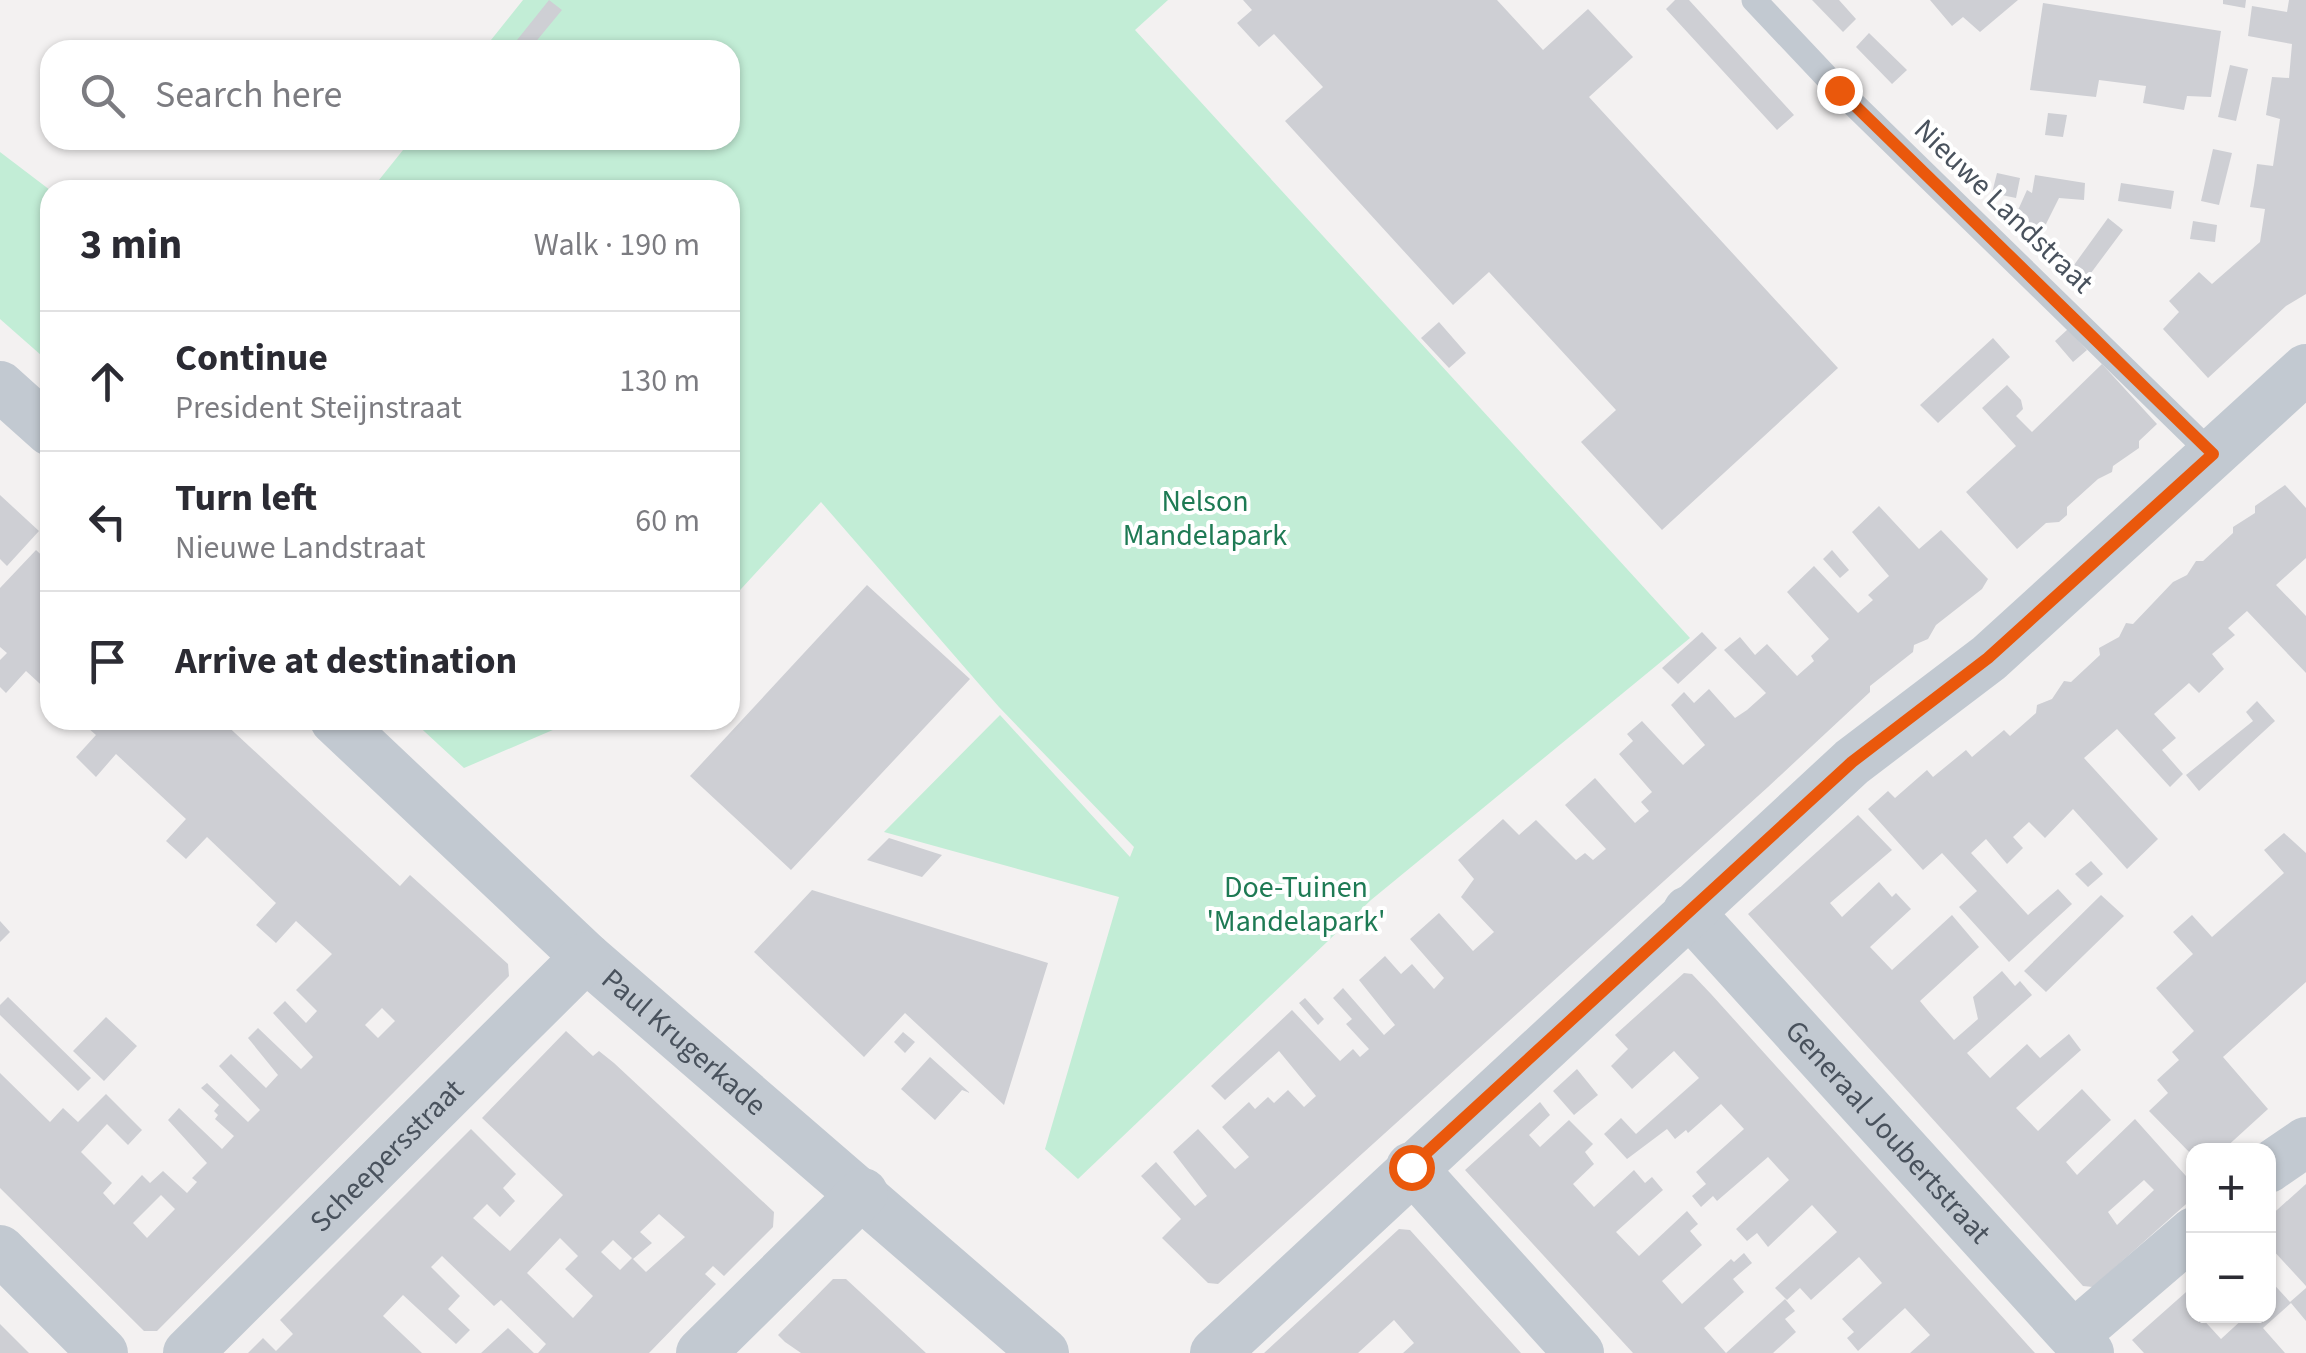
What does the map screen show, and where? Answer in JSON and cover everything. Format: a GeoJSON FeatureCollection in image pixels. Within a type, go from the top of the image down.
{"type":"FeatureCollection","features":[{"type":"Feature","properties":{"kind":"street"},"geometry":{"type":"LineString","coordinates":[[1215,1353],[1411,1167],[1852,762],[1988,658],[2306,368]]}},
{"type":"Feature","properties":{"kind":"street"},"geometry":{"type":"LineString","coordinates":[[0,386],[40,422]]}},
{"type":"Feature","properties":{"kind":"street","name":"Paul Krugerkade"},"geometry":{"type":"LineString","coordinates":[[346,730],[586,957],[863,1192],[1044,1353]]}},
{"type":"Feature","properties":{"kind":"street","name":"Generaal Joubertstraat"},"geometry":{"type":"LineString","coordinates":[[1688,911],[2082,1344]]}},
{"type":"Feature","properties":{"kind":"street","name":"Scheepersstraat"},"geometry":{"type":"LineString","coordinates":[[188,1353],[586,957]]}},
{"type":"Feature","properties":{"kind":"street"},"geometry":{"type":"LineString","coordinates":[[2276,1163],[2306,1142]]}},
{"type":"Feature","properties":{"kind":"street"},"geometry":{"type":"LineString","coordinates":[[1411,1167],[1578,1353]]}},
{"type":"Feature","properties":{"kind":"street"},"geometry":{"type":"LineString","coordinates":[[701,1353],[863,1192]]}},
{"type":"Feature","properties":{"kind":"street"},"geometry":{"type":"LineString","coordinates":[[2082,1344],[2193,1233]]}},
{"type":"Feature","properties":{"kind":"street"},"geometry":{"type":"LineString","coordinates":[[0,1250],[103,1353]]}},
{"type":"Feature","properties":{"kind":"lane","name":"Nieuwe Landstraat"},"geometry":{"type":"LineString","coordinates":[[1754,0],[1839,90],[2213,454]]}},
{"type":"Feature","properties":{"kind":"green space","name":"Nelson Mandelapark"},"geometry":{"type":"Polygon","coordinates":[[[523,0],[1168,0],[1135,30],[1690,638],[1371,900],[1078,1179],[1045,1149],[1119,897],[884,832],[1000,715],[1130,857],[1134,847],[999,707],[821,502],[740,590],[740,180],[379,180],[403,150],[740,150],[740,40],[491,40],[523,0]]]}},
{"type":"Feature","properties":{"kind":"green space"},"geometry":{"type":"Polygon","coordinates":[[[0,152],[40,182],[40,354],[0,319],[0,152]]]}},
{"type":"Feature","properties":{"kind":"green space"},"geometry":{"type":"Polygon","coordinates":[[[423,730],[553,730],[464,768],[423,730]]]}},
{"type":"Feature","properties":{"kind":"building"},"geometry":{"type":"Polygon","coordinates":[[[549,0],[562,10],[537,40],[517,40],[549,0]]]}},
{"type":"Feature","properties":{"kind":"building"},"geometry":{"type":"Polygon","coordinates":[[[1243,0],[1497,0],[1543,50],[1588,9],[1633,57],[1589,97],[1838,368],[1662,530],[1581,442],[1616,410],[1489,272],[1453,305],[1285,121],[1323,87],[1274,34],[1259,47],[1237,23],[1252,10],[1243,0]]]}},
{"type":"Feature","properties":{"kind":"building"},"geometry":{"type":"Polygon","coordinates":[[[1675,0],[1689,0],[1794,115],[1777,130],[1666,9],[1675,0]]]}},
{"type":"Feature","properties":{"kind":"building"},"geometry":{"type":"Polygon","coordinates":[[[1812,0],[1839,0],[1856,19],[1843,32],[1812,0]]]}},
{"type":"Feature","properties":{"kind":"building"},"geometry":{"type":"Polygon","coordinates":[[[1930,0],[2018,0],[1980,32],[1963,17],[1952,26],[1930,0]]]}},
{"type":"Feature","properties":{"kind":"building"},"geometry":{"type":"Polygon","coordinates":[[[2223,0],[2246,0],[2245,8],[2223,4],[2223,0]]]}},
{"type":"Feature","properties":{"kind":"building"},"geometry":{"type":"Polygon","coordinates":[[[2289,0],[2306,0],[2306,294],[2286,306],[2208,378],[2163,329],[2179,312],[2169,301],[2199,272],[2212,284],[2260,242],[2265,209],[2250,207],[2257,164],[2273,166],[2280,119],[2266,115],[2272,77],[2289,78],[2292,44],[2248,36],[2252,6],[2287,12],[2289,0]]]}},
{"type":"Feature","properties":{"kind":"building"},"geometry":{"type":"Polygon","coordinates":[[[2043,3],[2221,31],[2211,97],[2187,96],[2184,110],[2143,103],[2146,86],[2099,80],[2096,97],[2030,90],[2043,3]]]}},
{"type":"Feature","properties":{"kind":"building"},"geometry":{"type":"Polygon","coordinates":[[[1869,33],[1907,70],[1892,84],[1856,47],[1869,33]]]}},
{"type":"Feature","properties":{"kind":"building"},"geometry":{"type":"Polygon","coordinates":[[[2230,65],[2248,69],[2236,121],[2218,117],[2230,65]]]}},
{"type":"Feature","properties":{"kind":"building"},"geometry":{"type":"Polygon","coordinates":[[[2048,113],[2067,115],[2063,137],[2045,135],[2048,113]]]}},
{"type":"Feature","properties":{"kind":"building"},"geometry":{"type":"Polygon","coordinates":[[[2213,149],[2232,153],[2219,205],[2201,201],[2213,149]]]}},
{"type":"Feature","properties":{"kind":"building"},"geometry":{"type":"Polygon","coordinates":[[[1997,173],[2020,178],[2016,198],[1992,193],[1997,173]]]}},
{"type":"Feature","properties":{"kind":"building"},"geometry":{"type":"Polygon","coordinates":[[[2035,175],[2085,183],[2084,200],[2059,198],[2037,242],[2014,219],[2027,190],[2032,193],[2035,175]]]}},
{"type":"Feature","properties":{"kind":"building"},"geometry":{"type":"Polygon","coordinates":[[[2121,183],[2174,191],[2171,209],[2118,201],[2121,183]]]}},
{"type":"Feature","properties":{"kind":"building"},"geometry":{"type":"Polygon","coordinates":[[[2108,218],[2123,230],[2088,277],[2074,265],[2108,218]]]}},
{"type":"Feature","properties":{"kind":"building"},"geometry":{"type":"Polygon","coordinates":[[[2193,221],[2217,225],[2215,242],[2190,239],[2193,221]]]}},
{"type":"Feature","properties":{"kind":"building"},"geometry":{"type":"Polygon","coordinates":[[[1439,322],[1466,353],[1449,368],[1421,338],[1439,322]]]}},
{"type":"Feature","properties":{"kind":"building"},"geometry":{"type":"Polygon","coordinates":[[[2068,329],[2087,350],[2073,362],[2055,341],[2068,329]]]}},
{"type":"Feature","properties":{"kind":"building"},"geometry":{"type":"Polygon","coordinates":[[[1993,338],[2010,357],[1938,423],[1920,405],[1993,338]]]}},
{"type":"Feature","properties":{"kind":"building"},"geometry":{"type":"Polygon","coordinates":[[[2102,364],[2157,424],[2139,441],[2139,448],[2067,507],[2067,515],[2059,522],[2046,523],[2017,549],[1966,492],[2016,446],[1982,408],[2007,385],[2021,400],[2023,409],[2016,416],[2032,432],[2102,364]]]}},
{"type":"Feature","properties":{"kind":"building"},"geometry":{"type":"Polygon","coordinates":[[[2285,485],[2306,508],[2306,558],[2276,585],[2306,616],[2306,673],[2247,611],[2228,628],[2235,635],[2212,654],[2224,669],[2199,693],[2189,683],[2154,714],[2176,738],[2162,750],[2183,774],[2170,787],[2117,729],[2084,758],[2158,839],[2127,869],[2073,809],[2045,838],[2029,822],[2013,837],[2023,848],[2007,864],[1986,839],[1971,853],[2028,915],[2058,889],[2072,904],[2009,962],[1959,907],[1977,891],[1942,853],[1923,870],[1868,809],[1888,791],[1895,798],[1927,770],[1933,777],[1966,750],[1972,757],[2004,730],[2010,736],[2036,713],[2037,705],[2052,699],[2064,681],[2071,682],[2100,655],[2099,648],[2119,637],[2126,623],[2133,624],[2173,582],[2187,575],[2196,561],[2203,561],[2233,533],[2233,527],[2255,513],[2255,506],[2285,485]]]}},
{"type":"Feature","properties":{"kind":"building"},"geometry":{"type":"Polygon","coordinates":[[[0,495],[39,531],[7,566],[0,559],[0,495]]]}},
{"type":"Feature","properties":{"kind":"building"},"geometry":{"type":"Polygon","coordinates":[[[1879,506],[1919,549],[1941,530],[1988,579],[1982,589],[1936,625],[1928,639],[1914,645],[1913,652],[1870,686],[1870,692],[1768,787],[1218,1284],[1208,1283],[1162,1238],[1181,1219],[1141,1176],[1156,1162],[1195,1206],[1207,1196],[1173,1152],[1198,1129],[1235,1169],[1249,1157],[1222,1127],[1249,1102],[1255,1109],[1268,1097],[1274,1103],[1288,1090],[1304,1107],[1316,1096],[1279,1051],[1225,1100],[1211,1086],[1292,1010],[1340,1061],[1353,1049],[1360,1057],[1369,1049],[1346,1024],[1352,1019],[1333,998],[1343,988],[1384,1035],[1395,1025],[1359,980],[1385,956],[1401,974],[1412,964],[1434,989],[1444,978],[1410,939],[1439,913],[1473,951],[1494,932],[1461,897],[1474,879],[1458,860],[1503,819],[1519,835],[1536,820],[1576,860],[1585,853],[1593,860],[1606,849],[1565,805],[1595,778],[1635,823],[1649,811],[1641,802],[1652,792],[1619,754],[1633,741],[1627,734],[1642,721],[1683,765],[1705,745],[1671,705],[1684,692],[1694,703],[1709,689],[1735,718],[1766,693],[1724,650],[1740,637],[1755,655],[1767,644],[1797,676],[1814,661],[1811,656],[1829,639],[1787,592],[1814,566],[1858,613],[1873,600],[1868,595],[1889,576],[1852,532],[1879,506]]]}},
{"type":"Feature","properties":{"kind":"building"},"geometry":{"type":"Polygon","coordinates":[[[36,550],[40,554],[40,684],[26,671],[6,693],[0,687],[0,660],[7,653],[0,647],[0,588],[36,550]]]}},
{"type":"Feature","properties":{"kind":"building"},"geometry":{"type":"Polygon","coordinates":[[[1832,550],[1849,570],[1840,578],[1823,559],[1832,550]]]}},
{"type":"Feature","properties":{"kind":"building"},"geometry":{"type":"Polygon","coordinates":[[[867,585],[970,679],[791,870],[690,776],[733,730],[740,730],[740,722],[867,585]]]}},
{"type":"Feature","properties":{"kind":"building"},"geometry":{"type":"Polygon","coordinates":[[[1702,632],[1717,648],[1678,684],[1662,668],[1702,632]]]}},
{"type":"Feature","properties":{"kind":"building"},"geometry":{"type":"Polygon","coordinates":[[[2257,701],[2275,721],[2199,791],[2186,775],[2253,721],[2246,712],[2257,701]]]}},
{"type":"Feature","properties":{"kind":"building"},"geometry":{"type":"Polygon","coordinates":[[[90,730],[232,730],[400,886],[410,875],[508,964],[509,976],[157,1331],[144,1331],[0,1188],[0,1073],[50,1122],[63,1108],[78,1122],[106,1094],[142,1130],[128,1145],[107,1124],[81,1152],[112,1183],[103,1193],[114,1205],[142,1175],[150,1183],[163,1171],[187,1193],[197,1182],[192,1178],[207,1163],[168,1120],[179,1108],[222,1149],[234,1136],[215,1119],[218,1115],[214,1111],[219,1105],[201,1088],[207,1083],[248,1122],[260,1110],[219,1066],[231,1054],[266,1088],[278,1075],[248,1038],[258,1028],[301,1069],[313,1057],[273,1013],[285,1001],[306,1023],[317,1011],[296,990],[332,954],[296,921],[276,943],[256,925],[276,903],[207,837],[186,859],[166,841],[186,819],[116,754],[96,777],[76,757],[96,735],[90,730]],[[382,1008],[365,1025],[378,1038],[395,1021],[382,1008]],[[161,1195],[133,1223],[147,1238],[175,1209],[161,1195]]]}},
{"type":"Feature","properties":{"kind":"building"},"geometry":{"type":"Polygon","coordinates":[[[1858,815],[1892,850],[1830,903],[1842,917],[1879,882],[1892,897],[1896,893],[1911,909],[1870,947],[1892,970],[1952,915],[1979,947],[1920,1001],[1954,1040],[1978,1019],[1973,997],[2002,971],[2015,986],[2020,981],[2032,995],[1967,1053],[1990,1078],[2027,1044],[2040,1058],[2069,1034],[2081,1050],[2016,1108],[2038,1131],[2082,1089],[2111,1120],[2066,1162],[2077,1175],[2135,1119],[2186,1176],[2186,1204],[2093,1287],[2083,1286],[1748,914],[1858,815]],[[2144,1180],[2108,1212],[2117,1225],[2154,1190],[2144,1180]]]}},
{"type":"Feature","properties":{"kind":"building"},"geometry":{"type":"Polygon","coordinates":[[[2284,833],[2306,853],[2306,982],[2223,1057],[2268,1109],[2231,1143],[2186,1143],[2186,1149],[2149,1111],[2168,1093],[2157,1080],[2179,1060],[2172,1052],[2194,1031],[2156,988],[2193,954],[2173,932],[2192,915],[2212,937],[2284,873],[2264,850],[2284,833]]]}},
{"type":"Feature","properties":{"kind":"building"},"geometry":{"type":"Polygon","coordinates":[[[889,838],[942,855],[922,877],[867,860],[889,838]]]}},
{"type":"Feature","properties":{"kind":"building"},"geometry":{"type":"Polygon","coordinates":[[[2091,861],[2103,874],[2088,887],[2075,874],[2091,861]]]}},
{"type":"Feature","properties":{"kind":"building"},"geometry":{"type":"Polygon","coordinates":[[[812,890],[1048,963],[1004,1105],[905,1013],[864,1057],[754,952],[812,890]]]}},
{"type":"Feature","properties":{"kind":"building"},"geometry":{"type":"Polygon","coordinates":[[[2101,895],[2124,916],[2046,992],[2024,971],[2101,895]]]}},
{"type":"Feature","properties":{"kind":"building"},"geometry":{"type":"Polygon","coordinates":[[[0,921],[10,932],[0,942],[0,921]]]}},
{"type":"Feature","properties":{"kind":"building"},"geometry":{"type":"Polygon","coordinates":[[[1684,973],[1692,974],[1711,994],[2035,1353],[1910,1353],[1930,1335],[1905,1308],[1858,1351],[1847,1338],[1854,1332],[1842,1319],[1882,1283],[1859,1257],[1811,1300],[1800,1288],[1787,1300],[1775,1288],[1837,1232],[1812,1205],[1768,1247],[1757,1233],[1747,1241],[1736,1229],[1789,1180],[1768,1157],[1717,1201],[1713,1196],[1701,1207],[1692,1196],[1706,1184],[1696,1172],[1744,1129],[1721,1104],[1688,1133],[1686,1130],[1675,1139],[1667,1129],[1627,1159],[1604,1134],[1621,1118],[1636,1134],[1699,1078],[1674,1051],[1632,1089],[1611,1066],[1628,1049],[1615,1035],[1684,973]]]}},
{"type":"Feature","properties":{"kind":"building"},"geometry":{"type":"Polygon","coordinates":[[[8,997],[91,1078],[78,1091],[0,1015],[0,1005],[8,997]]]}},
{"type":"Feature","properties":{"kind":"building"},"geometry":{"type":"Polygon","coordinates":[[[1305,998],[1324,1019],[1318,1025],[1299,1003],[1305,998]]]}},
{"type":"Feature","properties":{"kind":"building"},"geometry":{"type":"Polygon","coordinates":[[[106,1017],[137,1046],[104,1081],[73,1051],[106,1017]]]}},
{"type":"Feature","properties":{"kind":"building"},"geometry":{"type":"Polygon","coordinates":[[[566,1031],[593,1056],[599,1051],[614,1063],[774,1212],[773,1227],[724,1276],[713,1266],[705,1274],[716,1284],[649,1353],[538,1353],[546,1344],[501,1300],[494,1306],[442,1256],[431,1267],[460,1296],[448,1309],[470,1330],[456,1344],[403,1295],[383,1316],[422,1353],[248,1353],[263,1338],[276,1351],[293,1334],[280,1320],[471,1129],[516,1174],[503,1188],[515,1201],[500,1217],[487,1204],[473,1218],[510,1251],[563,1195],[482,1118],[566,1031]],[[659,1214],[640,1232],[652,1243],[633,1259],[646,1272],[685,1237],[659,1214]],[[560,1238],[527,1273],[573,1318],[593,1296],[565,1269],[578,1256],[560,1238]],[[613,1240],[601,1252],[620,1270],[632,1258],[613,1240]]]}},
{"type":"Feature","properties":{"kind":"building"},"geometry":{"type":"Polygon","coordinates":[[[903,1032],[915,1042],[905,1053],[894,1042],[903,1032]]]}},
{"type":"Feature","properties":{"kind":"building"},"geometry":{"type":"Polygon","coordinates":[[[930,1057],[970,1093],[962,1090],[935,1120],[901,1089],[930,1057]]]}},
{"type":"Feature","properties":{"kind":"building"},"geometry":{"type":"Polygon","coordinates":[[[1577,1069],[1598,1095],[1574,1115],[1553,1091],[1577,1069]]]}},
{"type":"Feature","properties":{"kind":"building"},"geometry":{"type":"Polygon","coordinates":[[[1540,1102],[1550,1115],[1529,1135],[1540,1147],[1569,1120],[1593,1144],[1585,1152],[1594,1164],[1573,1184],[1594,1207],[1634,1170],[1645,1183],[1652,1177],[1663,1190],[1616,1232],[1639,1256],[1687,1211],[1698,1224],[1690,1231],[1702,1245],[1662,1281],[1682,1304],[1731,1259],[1734,1262],[1744,1253],[1752,1263],[1733,1279],[1744,1292],[1704,1328],[1726,1353],[1633,1353],[1465,1170],[1540,1102]]]}},
{"type":"Feature","properties":{"kind":"building"},"geometry":{"type":"Polygon","coordinates":[[[2306,1184],[2306,1286],[2276,1253],[2276,1211],[2306,1184]]]}},
{"type":"Feature","properties":{"kind":"building"},"geometry":{"type":"Polygon","coordinates":[[[1399,1229],[1410,1230],[1521,1353],[1403,1353],[1414,1343],[1394,1320],[1358,1353],[1264,1353],[1399,1229]]]}},
{"type":"Feature","properties":{"kind":"building"},"geometry":{"type":"Polygon","coordinates":[[[833,1279],[846,1279],[926,1353],[801,1353],[785,1342],[778,1335],[833,1279]]]}},
{"type":"Feature","properties":{"kind":"building"},"geometry":{"type":"Polygon","coordinates":[[[2276,1287],[2290,1302],[2306,1288],[2306,1321],[2291,1303],[2276,1316],[2276,1287]]]}},
{"type":"Feature","properties":{"kind":"building"},"geometry":{"type":"Polygon","coordinates":[[[2186,1292],[2186,1323],[2206,1323],[2221,1339],[2238,1323],[2269,1323],[2263,1328],[2285,1353],[2144,1353],[2132,1340],[2186,1292]]]}},
{"type":"Feature","properties":{"kind":"building"},"geometry":{"type":"Polygon","coordinates":[[[1785,1299],[1795,1311],[1785,1319],[1796,1332],[1773,1353],[1726,1353],[1785,1299]]]}},
{"type":"Feature","properties":{"kind":"building"},"geometry":{"type":"Polygon","coordinates":[[[0,1324],[29,1353],[0,1353],[0,1324]]]}},
{"type":"Feature","properties":{"kind":"building"},"geometry":{"type":"Polygon","coordinates":[[[508,1328],[534,1353],[481,1353],[508,1328]]]}},
{"type":"Feature","properties":{"kind":"route"},"geometry":{"type":"LineString","coordinates":[[1411,1167],[1852,762],[1988,658],[2213,454],[1839,90]]}},
{"type":"Feature","properties":{"kind":"park label","name":"Doe-Tuinen 'Mandelapark'"},"geometry":{"type":"Point","coordinates":[1296,904]}}]}
